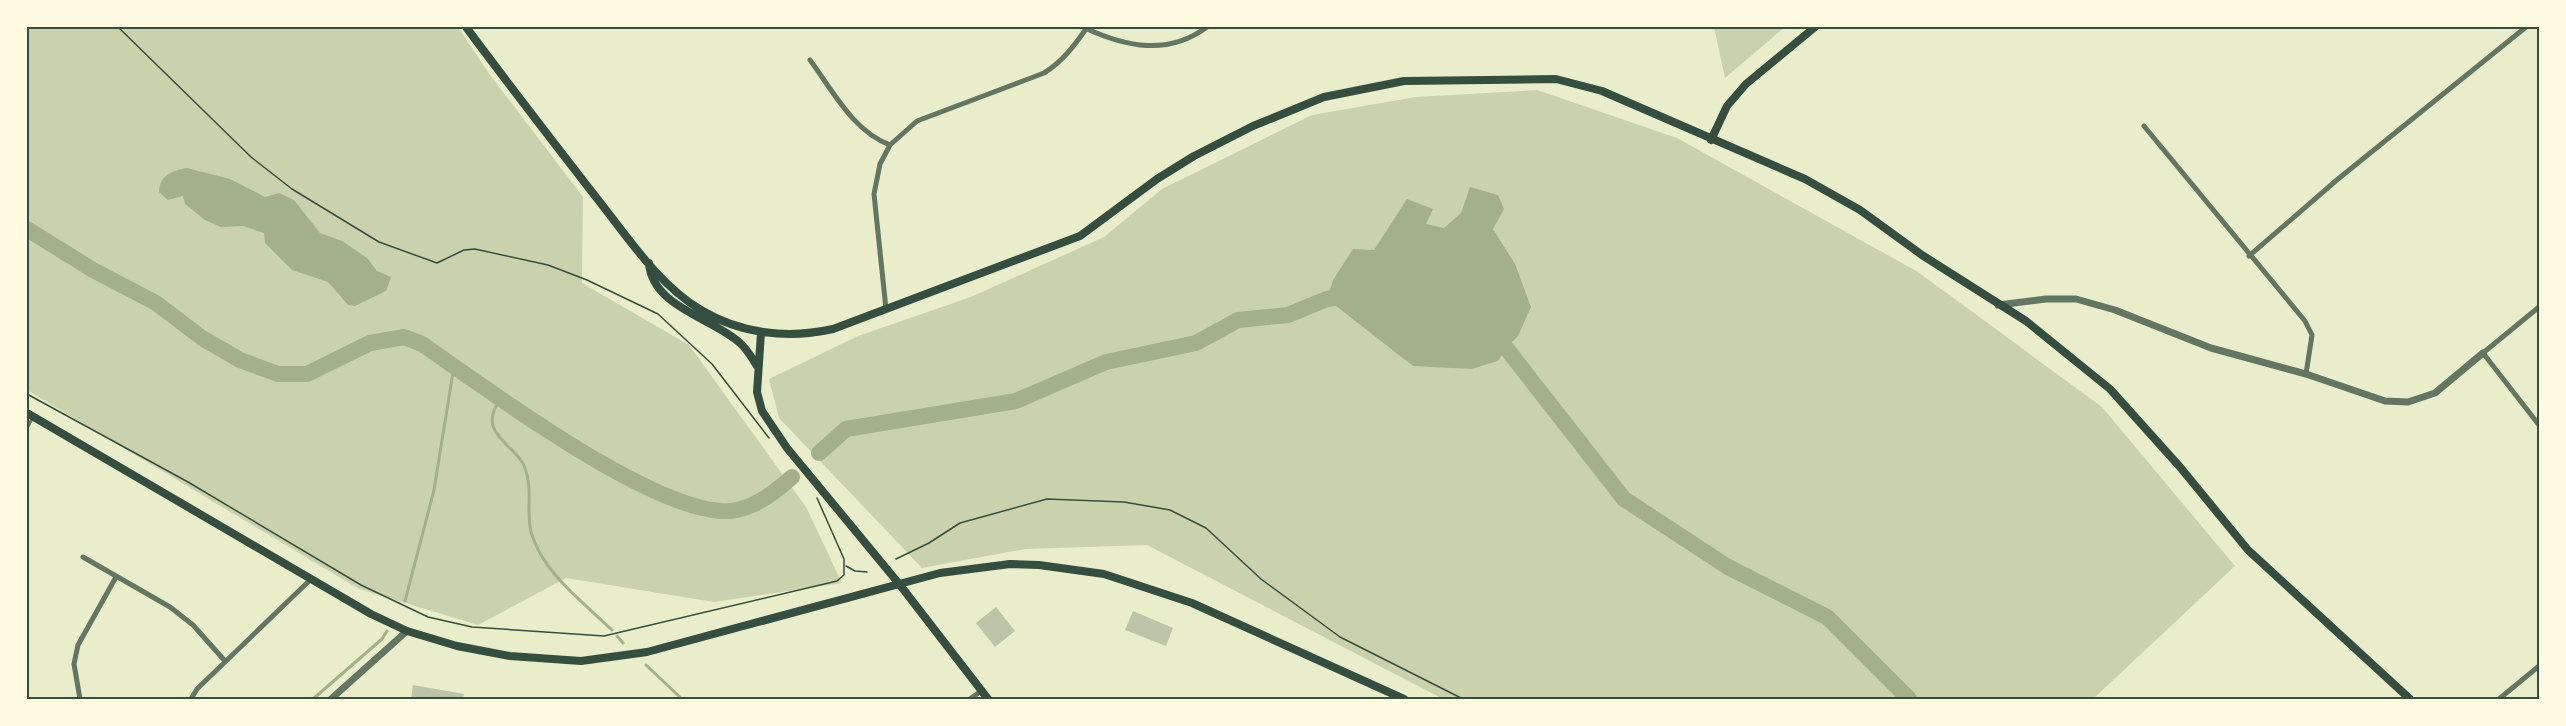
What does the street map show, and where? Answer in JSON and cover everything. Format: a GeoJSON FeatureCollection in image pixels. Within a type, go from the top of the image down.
{"type":"FeatureCollection","features":[{"type":"Feature","properties":{"kind":"main road"},"geometry":{"type":"LineString","coordinates":[[466,27],[649,263],[675,291],[701,310],[727,322],[761,333],[814,333],[886,309],[1080,236],[1194,156],[1253,126],[1324,97],[1354,89],[1404,81],[1556,79],[1602,92],[1805,179],[1851,205],[1998,305],[2026,321],[2110,388],[2180,467],[2248,550],[2410,699]]}},
{"type":"Feature","properties":{"kind":"main road"},"geometry":{"type":"LineString","coordinates":[[1711,140],[1727,106],[1746,84],[1815,27]]}},
{"type":"Feature","properties":{"kind":"main road"},"geometry":{"type":"LineString","coordinates":[[649,263],[650,275],[677,306],[734,339],[757,366]]}},
{"type":"Feature","properties":{"kind":"main road"},"geometry":{"type":"LineString","coordinates":[[761,333],[757,392],[762,411],[812,479],[900,585],[988,699]]}},
{"type":"Feature","properties":{"kind":"main road"},"geometry":{"type":"LineString","coordinates":[[30,415],[309,581],[407,631],[510,657],[581,661],[647,652],[940,573],[1010,564],[1039,565],[1104,574],[1192,603],[1404,699]]}},
{"type":"Feature","properties":{"kind":"street"},"geometry":{"type":"LineString","coordinates":[[886,309],[874,194],[880,164],[890,146],[902,132],[917,121],[1044,73],[1067,54],[1085,28],[1117,42],[1152,47],[1180,42],[1207,27]]}},
{"type":"Feature","properties":{"kind":"street"},"geometry":{"type":"LineString","coordinates":[[2249,256],[2338,179],[2526,27]]}},
{"type":"Feature","properties":{"kind":"street"},"geometry":{"type":"LineString","coordinates":[[810,60],[859,127],[873,139],[890,146]]}},
{"type":"Feature","properties":{"kind":"street"},"geometry":{"type":"LineString","coordinates":[[2144,126],[2249,256],[2297,311],[2312,335],[2306,374]]}},
{"type":"Feature","properties":{"kind":"street"},"geometry":{"type":"LineString","coordinates":[[1998,305],[2046,299],[2076,299],[2115,310],[2211,348],[2306,374],[2385,401],[2408,402],[2435,393],[2539,307]]}},
{"type":"Feature","properties":{"kind":"street"},"geometry":{"type":"LineString","coordinates":[[2483,353],[2539,424]]}},
{"type":"Feature","properties":{"kind":"street"},"geometry":{"type":"LineString","coordinates":[[83,557],[170,607],[193,625],[225,661]]}},
{"type":"Feature","properties":{"kind":"street"},"geometry":{"type":"LineString","coordinates":[[80,699],[74,664],[78,645],[116,577]]}},
{"type":"Feature","properties":{"kind":"street"},"geometry":{"type":"LineString","coordinates":[[191,699],[197,689],[225,661],[309,581]]}},
{"type":"Feature","properties":{"kind":"street"},"geometry":{"type":"LineString","coordinates":[[331,699],[407,631]]}},
{"type":"Feature","properties":{"kind":"street"},"geometry":{"type":"LineString","coordinates":[[2499,699],[2539,666]]}},
{"type":"Feature","properties":{"kind":"street"},"geometry":{"type":"LineString","coordinates":[[970,699],[981,691]]}},
{"type":"Feature","properties":{"kind":"lane"},"geometry":{"type":"LineString","coordinates":[[27,428],[30,415]]}},
{"type":"Feature","properties":{"kind":"path"},"geometry":{"type":"LineString","coordinates":[[118,27],[251,158],[292,189],[357,231],[379,242],[437,263],[464,250],[476,249],[548,265],[587,280],[658,314],[712,364],[771,440]]}},
{"type":"Feature","properties":{"kind":"path"},"geometry":{"type":"LineString","coordinates":[[27,394],[188,483],[361,585],[428,617],[472,627],[604,636],[837,581],[844,575],[846,566]]}},
{"type":"Feature","properties":{"kind":"path"},"geometry":{"type":"LineString","coordinates":[[812,491],[846,566],[855,571],[867,572]]}},
{"type":"Feature","properties":{"kind":"path"},"geometry":{"type":"LineString","coordinates":[[896,560],[960,523],[1047,500],[1124,502],[1170,510],[1206,528],[1261,579],[1340,637],[1463,699]]}},
{"type":"Feature","properties":{"kind":"shaded area"},"geometry":{"type":"Polygon","coordinates":[[[27,27],[458,27],[490,75],[583,197],[582,283],[689,345],[806,507],[842,583],[714,602],[566,578],[478,625],[359,589],[27,390],[27,27]]]}},
{"type":"Feature","properties":{"kind":"shaded area"},"geometry":{"type":"Polygon","coordinates":[[[1714,27],[1785,27],[1725,78],[1714,27]]]}},
{"type":"Feature","properties":{"kind":"shaded area"},"geometry":{"type":"Polygon","coordinates":[[[1537,90],[1677,138],[1918,272],[2102,407],[2235,566],[2093,699],[1443,699],[1147,545],[1025,549],[922,568],[779,418],[769,379],[858,336],[971,297],[1104,237],[1162,189],[1312,115],[1416,97],[1537,90]]]}},
{"type":"Feature","properties":{"kind":"shaded area"},"geometry":{"type":"Polygon","coordinates":[[[187,168],[230,179],[265,197],[279,193],[294,200],[320,233],[342,241],[367,258],[377,271],[391,277],[386,291],[355,306],[348,305],[328,282],[292,270],[265,243],[264,233],[243,226],[221,227],[205,220],[185,204],[183,196],[168,200],[159,192],[164,178],[171,172],[187,168]]]}},
{"type":"Feature","properties":{"kind":"shaded area"},"geometry":{"type":"Polygon","coordinates":[[[1470,187],[1498,195],[1504,209],[1493,229],[1515,264],[1531,307],[1518,336],[1506,348],[1498,361],[1471,369],[1413,366],[1327,299],[1333,280],[1353,249],[1374,250],[1407,199],[1433,209],[1426,224],[1444,228],[1461,213],[1470,187]]]}},
{"type":"Feature","properties":{"kind":"building"},"geometry":{"type":"Polygon","coordinates":[[[996,607],[1015,631],[995,647],[976,623],[996,607]]]}},
{"type":"Feature","properties":{"kind":"building"},"geometry":{"type":"Polygon","coordinates":[[[1133,611],[1173,628],[1166,646],[1125,630],[1133,611]]]}},
{"type":"Feature","properties":{"kind":"building"},"geometry":{"type":"Polygon","coordinates":[[[413,685],[464,694],[463,699],[411,699],[413,685]]]}},
{"type":"Feature","properties":{"kind":"waterway"},"geometry":{"type":"LineString","coordinates":[[27,229],[93,270],[156,303],[202,338],[240,360],[278,374],[307,374],[370,343],[404,337],[422,344],[576,448],[623,475],[667,496],[706,509],[737,510],[760,501],[792,477]]}},
{"type":"Feature","properties":{"kind":"waterway"},"geometry":{"type":"LineString","coordinates":[[819,453],[846,429],[1016,401],[1106,362],[1196,343],[1238,320],[1288,315],[1327,299],[1349,296]]}},
{"type":"Feature","properties":{"kind":"waterway"},"geometry":{"type":"LineString","coordinates":[[1487,335],[1506,348],[1624,499],[1728,567],[1827,617],[1909,699]]}},
{"type":"Feature","properties":{"kind":"waterway"},"geometry":{"type":"LineString","coordinates":[[405,601],[434,490],[454,366]]}},
{"type":"Feature","properties":{"kind":"waterway"},"geometry":{"type":"LineString","coordinates":[[501,398],[492,421],[500,438],[521,460],[525,468],[529,484],[531,532],[536,547],[565,586],[612,630]]}},
{"type":"Feature","properties":{"kind":"waterway"},"geometry":{"type":"LineString","coordinates":[[313,699],[382,639],[387,631]]}},
{"type":"Feature","properties":{"kind":"waterway"},"geometry":{"type":"LineString","coordinates":[[617,636],[623,643]]}},
{"type":"Feature","properties":{"kind":"waterway"},"geometry":{"type":"LineString","coordinates":[[646,665],[682,699]]}}]}
